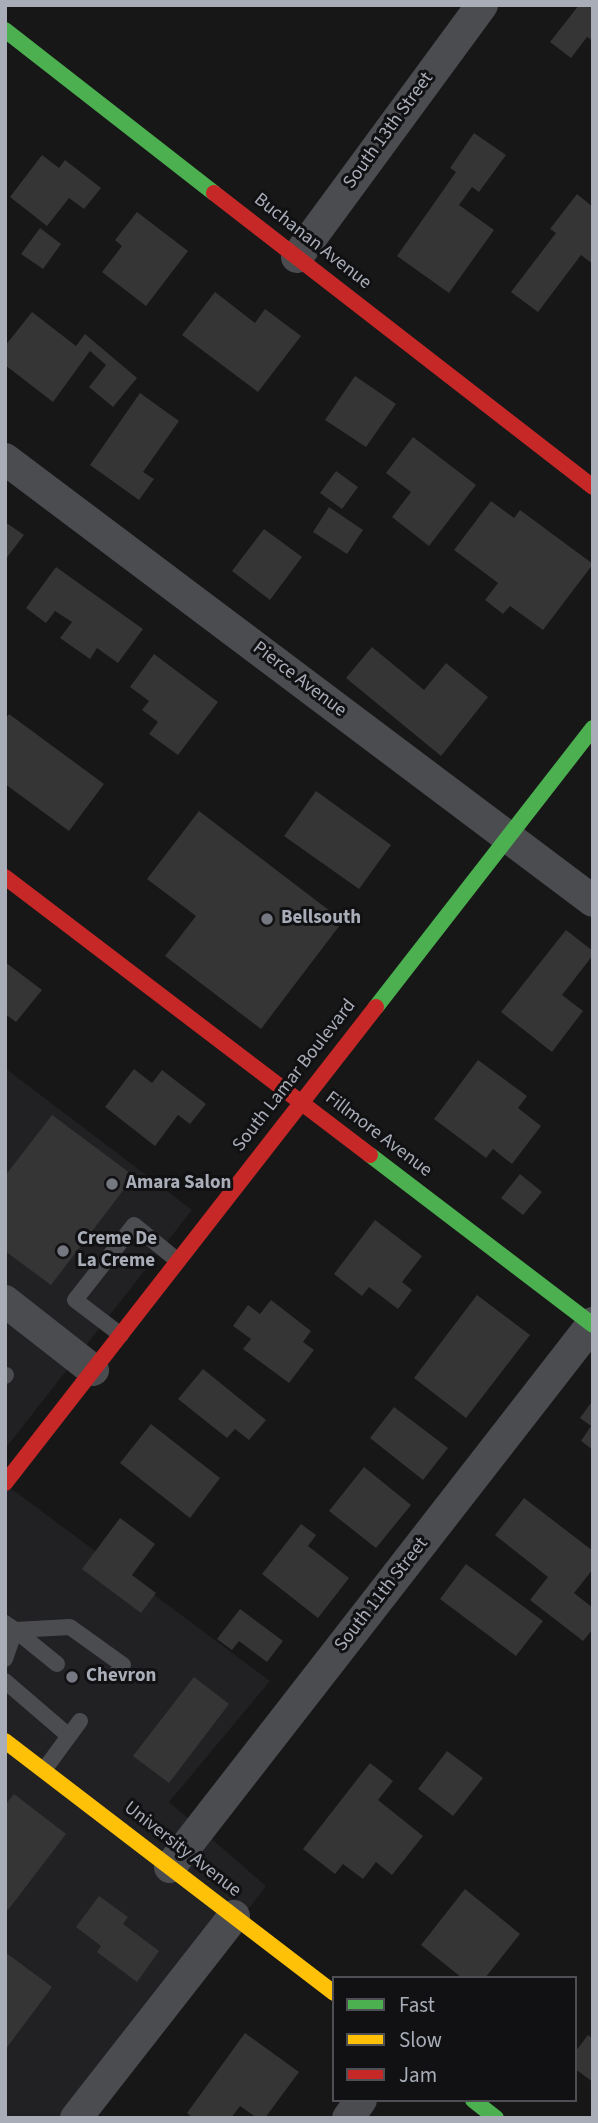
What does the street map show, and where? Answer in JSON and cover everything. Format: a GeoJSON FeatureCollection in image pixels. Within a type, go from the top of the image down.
{"type":"FeatureCollection","features":[{"type":"Feature","properties":{"kind":"street","name":"South 13th Street"},"geometry":{"type":"LineString","coordinates":[[297,257],[482,5]]}},
{"type":"Feature","properties":{"kind":"street","name":"Buchanan Avenue"},"geometry":{"type":"LineString","coordinates":[[5,30],[593,487]]}},
{"type":"Feature","properties":{"kind":"street","name":"Pierce Avenue"},"geometry":{"type":"LineString","coordinates":[[5,459],[593,901]]}},
{"type":"Feature","properties":{"kind":"street","name":"South Lamar Boulevard"},"geometry":{"type":"LineString","coordinates":[[5,1483],[593,728]]}},
{"type":"Feature","properties":{"kind":"street","name":"Fillmore Avenue"},"geometry":{"type":"LineString","coordinates":[[5,877],[592,1324]]}},
{"type":"Feature","properties":{"kind":"street"},"geometry":{"type":"LineString","coordinates":[[5,1301],[93,1370]]}},
{"type":"Feature","properties":{"kind":"street","name":"South 11th Street"},"geometry":{"type":"LineString","coordinates":[[170,1867],[592,1324]]}},
{"type":"Feature","properties":{"kind":"street","name":"University Avenue"},"geometry":{"type":"LineString","coordinates":[[5,1741],[332,1991]]}},
{"type":"Feature","properties":{"kind":"street"},"geometry":{"type":"LineString","coordinates":[[76,2118],[234,1916]]}},
{"type":"Feature","properties":{"kind":"street"},"geometry":{"type":"LineString","coordinates":[[348,2118],[360,2102]]}},
{"type":"Feature","properties":{"kind":"street"},"geometry":{"type":"LineString","coordinates":[[476,2102],[496,2118]]}},
{"type":"Feature","properties":{"kind":"lane"},"geometry":{"type":"LineString","coordinates":[[121,1335],[75,1300],[134,1225],[178,1261]]}},
{"type":"Feature","properties":{"kind":"lane"},"geometry":{"type":"LineString","coordinates":[[5,1659],[10,1627]]}},
{"type":"Feature","properties":{"kind":"lane"},"geometry":{"type":"LineString","coordinates":[[10,1627],[57,1664]]}},
{"type":"Feature","properties":{"kind":"lane"},"geometry":{"type":"LineString","coordinates":[[10,1627],[70,1628],[123,1665],[116,1674]]}},
{"type":"Feature","properties":{"kind":"lane"},"geometry":{"type":"LineString","coordinates":[[5,1681],[69,1736]]}},
{"type":"Feature","properties":{"kind":"lane"},"geometry":{"type":"LineString","coordinates":[[44,1770],[80,1721]]}},
{"type":"Feature","properties":{"kind":"shaded area"},"geometry":{"type":"Polygon","coordinates":[[[5,1068],[192,1210],[5,1449],[5,1068]]]}},
{"type":"Feature","properties":{"kind":"shaded area"},"geometry":{"type":"Polygon","coordinates":[[[5,1484],[270,1681],[169,1802],[266,1886],[89,2118],[5,2118],[5,1484]]]}},
{"type":"Feature","properties":{"kind":"building"},"geometry":{"type":"Polygon","coordinates":[[[579,5],[593,5],[593,41],[587,37],[571,58],[550,42],[579,5]]]}},
{"type":"Feature","properties":{"kind":"building"},"geometry":{"type":"Polygon","coordinates":[[[474,133],[506,155],[479,192],[472,187],[459,205],[494,230],[449,293],[397,256],[456,172],[450,168],[474,133]]]}},
{"type":"Feature","properties":{"kind":"building"},"geometry":{"type":"Polygon","coordinates":[[[42,155],[59,168],[65,160],[101,188],[84,209],[69,198],[47,226],[10,197],[42,155]]]}},
{"type":"Feature","properties":{"kind":"building"},"geometry":{"type":"Polygon","coordinates":[[[577,194],[593,207],[593,264],[581,255],[538,312],[511,292],[556,233],[550,229],[577,194]]]}},
{"type":"Feature","properties":{"kind":"building"},"geometry":{"type":"Polygon","coordinates":[[[137,212],[188,251],[146,306],[102,272],[122,246],[115,240],[137,212]]]}},
{"type":"Feature","properties":{"kind":"building"},"geometry":{"type":"Polygon","coordinates":[[[40,228],[61,244],[43,269],[21,254],[40,228]]]}},
{"type":"Feature","properties":{"kind":"building"},"geometry":{"type":"Polygon","coordinates":[[[215,292],[255,323],[265,309],[301,336],[258,392],[182,335],[215,292]]]}},
{"type":"Feature","properties":{"kind":"building"},"geometry":{"type":"Polygon","coordinates":[[[32,312],[76,346],[85,334],[137,378],[113,407],[89,387],[106,365],[90,351],[53,402],[5,365],[5,346],[32,312]]]}},
{"type":"Feature","properties":{"kind":"building"},"geometry":{"type":"Polygon","coordinates":[[[355,376],[396,404],[366,447],[325,420],[355,376]]]}},
{"type":"Feature","properties":{"kind":"building"},"geometry":{"type":"Polygon","coordinates":[[[140,393],[179,421],[143,472],[154,479],[139,500],[90,465],[140,393]]]}},
{"type":"Feature","properties":{"kind":"building"},"geometry":{"type":"Polygon","coordinates":[[[413,437],[476,485],[429,546],[392,517],[411,492],[386,473],[413,437]]]}},
{"type":"Feature","properties":{"kind":"building"},"geometry":{"type":"Polygon","coordinates":[[[336,471],[358,487],[342,509],[320,493],[336,471]]]}},
{"type":"Feature","properties":{"kind":"building"},"geometry":{"type":"Polygon","coordinates":[[[491,501],[514,518],[520,510],[593,564],[543,630],[510,606],[503,614],[485,600],[498,583],[454,550],[491,501]]]}},
{"type":"Feature","properties":{"kind":"building"},"geometry":{"type":"Polygon","coordinates":[[[329,507],[363,530],[347,554],[313,532],[329,507]]]}},
{"type":"Feature","properties":{"kind":"building"},"geometry":{"type":"Polygon","coordinates":[[[5,522],[24,535],[5,560],[5,522]]]}},
{"type":"Feature","properties":{"kind":"building"},"geometry":{"type":"Polygon","coordinates":[[[264,529],[302,557],[270,600],[232,571],[264,529]]]}},
{"type":"Feature","properties":{"kind":"building"},"geometry":{"type":"Polygon","coordinates":[[[56,567],[143,629],[118,663],[97,648],[90,659],[60,638],[72,622],[55,611],[46,623],[26,608],[56,567]]]}},
{"type":"Feature","properties":{"kind":"building"},"geometry":{"type":"Polygon","coordinates":[[[372,647],[424,690],[446,663],[488,697],[441,756],[346,678],[372,647]]]}},
{"type":"Feature","properties":{"kind":"building"},"geometry":{"type":"Polygon","coordinates":[[[154,654],[218,702],[178,755],[149,734],[158,722],[142,710],[149,701],[130,687],[154,654]]]}},
{"type":"Feature","properties":{"kind":"building"},"geometry":{"type":"Polygon","coordinates":[[[9,714],[104,784],[69,831],[5,784],[5,720],[9,714]]]}},
{"type":"Feature","properties":{"kind":"building"},"geometry":{"type":"Polygon","coordinates":[[[316,791],[391,845],[359,889],[284,836],[316,791]]]}},
{"type":"Feature","properties":{"kind":"building","name":"Bellsouth"},"geometry":{"type":"Polygon","coordinates":[[[199,811],[343,921],[261,1029],[165,956],[196,916],[147,879],[199,811]]]}},
{"type":"Feature","properties":{"kind":"building"},"geometry":{"type":"Polygon","coordinates":[[[566,930],[593,951],[593,955],[562,995],[583,1011],[552,1052],[501,1012],[566,930]]]}},
{"type":"Feature","properties":{"kind":"building"},"geometry":{"type":"Polygon","coordinates":[[[5,962],[42,990],[16,1022],[5,1014],[5,962]]]}},
{"type":"Feature","properties":{"kind":"building"},"geometry":{"type":"Polygon","coordinates":[[[478,1060],[527,1096],[518,1108],[541,1126],[512,1164],[493,1149],[486,1158],[434,1119],[478,1060]]]}},
{"type":"Feature","properties":{"kind":"building"},"geometry":{"type":"Polygon","coordinates":[[[134,1069],[152,1083],[162,1070],[206,1104],[190,1124],[178,1115],[155,1146],[105,1107],[134,1069]]]}},
{"type":"Feature","properties":{"kind":"building"},"geometry":{"type":"Polygon","coordinates":[[[52,1115],[134,1176],[51,1285],[5,1251],[5,1176],[52,1115]]]}},
{"type":"Feature","properties":{"kind":"building"},"geometry":{"type":"Polygon","coordinates":[[[520,1174],[542,1192],[523,1215],[501,1198],[520,1174]]]}},
{"type":"Feature","properties":{"kind":"building"},"geometry":{"type":"Polygon","coordinates":[[[375,1220],[422,1256],[402,1282],[412,1290],[398,1309],[369,1287],[362,1296],[334,1274],[375,1220]]]}},
{"type":"Feature","properties":{"kind":"building"},"geometry":{"type":"Polygon","coordinates":[[[477,1295],[530,1335],[466,1418],[414,1378],[477,1295]]]}},
{"type":"Feature","properties":{"kind":"building"},"geometry":{"type":"Polygon","coordinates":[[[271,1300],[311,1331],[303,1342],[314,1350],[289,1383],[243,1349],[251,1339],[233,1326],[248,1305],[260,1314],[271,1300]]]}},
{"type":"Feature","properties":{"kind":"building"},"geometry":{"type":"Polygon","coordinates":[[[203,1369],[266,1420],[249,1440],[235,1429],[227,1438],[178,1399],[203,1369]]]}},
{"type":"Feature","properties":{"kind":"building"},"geometry":{"type":"Polygon","coordinates":[[[593,1400],[593,1450],[581,1441],[591,1426],[580,1418],[593,1400]]]}},
{"type":"Feature","properties":{"kind":"building"},"geometry":{"type":"Polygon","coordinates":[[[394,1407],[448,1448],[423,1480],[370,1438],[394,1407]]]}},
{"type":"Feature","properties":{"kind":"building"},"geometry":{"type":"Polygon","coordinates":[[[151,1424],[220,1478],[190,1518],[120,1463],[151,1424]]]}},
{"type":"Feature","properties":{"kind":"building"},"geometry":{"type":"Polygon","coordinates":[[[364,1467],[411,1505],[376,1548],[329,1511],[364,1467]]]}},
{"type":"Feature","properties":{"kind":"building"},"geometry":{"type":"Polygon","coordinates":[[[524,1498],[593,1551],[593,1569],[574,1593],[593,1608],[593,1629],[583,1641],[530,1600],[548,1577],[495,1535],[524,1498]]]}},
{"type":"Feature","properties":{"kind":"building"},"geometry":{"type":"Polygon","coordinates":[[[120,1518],[155,1544],[132,1575],[156,1593],[141,1613],[82,1569],[120,1518]]]}},
{"type":"Feature","properties":{"kind":"building"},"geometry":{"type":"Polygon","coordinates":[[[301,1524],[316,1535],[308,1546],[349,1578],[318,1618],[262,1574],[301,1524]]]}},
{"type":"Feature","properties":{"kind":"building"},"geometry":{"type":"Polygon","coordinates":[[[466,1564],[543,1621],[516,1656],[440,1599],[466,1564]]]}},
{"type":"Feature","properties":{"kind":"building"},"geometry":{"type":"Polygon","coordinates":[[[240,1609],[283,1641],[267,1662],[239,1641],[232,1650],[217,1639],[240,1609]]]}},
{"type":"Feature","properties":{"kind":"building"},"geometry":{"type":"Polygon","coordinates":[[[194,1677],[229,1704],[169,1783],[133,1756],[194,1677]]]}},
{"type":"Feature","properties":{"kind":"building"},"geometry":{"type":"Polygon","coordinates":[[[447,1751],[483,1778],[453,1816],[418,1789],[447,1751]]]}},
{"type":"Feature","properties":{"kind":"building"},"geometry":{"type":"Polygon","coordinates":[[[370,1763],[393,1781],[378,1800],[423,1836],[392,1875],[376,1862],[363,1879],[343,1864],[335,1874],[303,1849],[370,1763]]]}},
{"type":"Feature","properties":{"kind":"building"},"geometry":{"type":"Polygon","coordinates":[[[14,1794],[66,1834],[8,1910],[5,1908],[5,1805],[14,1794]]]}},
{"type":"Feature","properties":{"kind":"building"},"geometry":{"type":"Polygon","coordinates":[[[465,1889],[520,1934],[487,1976],[460,1976],[421,1945],[465,1889]]]}},
{"type":"Feature","properties":{"kind":"building"},"geometry":{"type":"Polygon","coordinates":[[[99,1896],[128,1917],[123,1924],[159,1951],[137,1982],[97,1952],[101,1946],[76,1927],[99,1896]]]}},
{"type":"Feature","properties":{"kind":"building"},"geometry":{"type":"Polygon","coordinates":[[[5,1952],[52,1987],[5,2050],[5,1952]]]}},
{"type":"Feature","properties":{"kind":"building"},"geometry":{"type":"Polygon","coordinates":[[[245,2033],[299,2072],[265,2118],[257,2118],[240,2106],[231,2118],[193,2118],[187,2113],[245,2033]]]}},
{"type":"Feature","properties":{"kind":"building"},"geometry":{"type":"Polygon","coordinates":[[[588,2035],[593,2039],[593,2082],[577,2070],[577,2049],[588,2035]]]}},
{"type":"Feature","properties":{"kind":"traffic: fast"},"geometry":{"type":"LineString","coordinates":[[5,30],[214,193]]}},
{"type":"Feature","properties":{"kind":"traffic: fast"},"geometry":{"type":"LineString","coordinates":[[376,1007],[593,728]]}},
{"type":"Feature","properties":{"kind":"traffic: fast"},"geometry":{"type":"LineString","coordinates":[[370,1155],[593,1325]]}},
{"type":"Feature","properties":{"kind":"traffic: fast"},"geometry":{"type":"LineString","coordinates":[[476,2102],[496,2118]]}},
{"type":"Feature","properties":{"kind":"traffic: slow"},"geometry":{"type":"LineString","coordinates":[[5,1741],[332,1991]]}},
{"type":"Feature","properties":{"kind":"traffic: jam"},"geometry":{"type":"LineString","coordinates":[[214,193],[593,487]]}},
{"type":"Feature","properties":{"kind":"traffic: jam"},"geometry":{"type":"LineString","coordinates":[[5,877],[370,1155]]}},
{"type":"Feature","properties":{"kind":"traffic: jam"},"geometry":{"type":"LineString","coordinates":[[5,1483],[376,1007]]}},
{"type":"Feature","properties":{"kind":"place","name":"Bellsouth"},"geometry":{"type":"Point","coordinates":[267,919]}},
{"type":"Feature","properties":{"kind":"place","name":"Amara Salon"},"geometry":{"type":"Point","coordinates":[112,1184]}},
{"type":"Feature","properties":{"kind":"place","name":"Creme De La Creme"},"geometry":{"type":"Point","coordinates":[63,1251]}},
{"type":"Feature","properties":{"kind":"place","name":"Chevron"},"geometry":{"type":"Point","coordinates":[72,1677]}}]}
